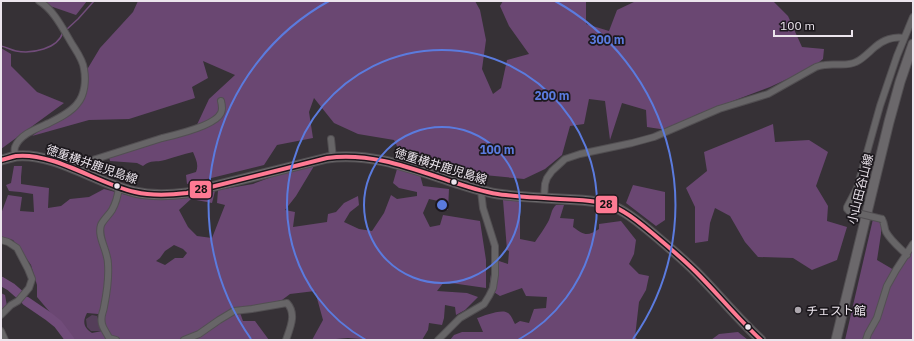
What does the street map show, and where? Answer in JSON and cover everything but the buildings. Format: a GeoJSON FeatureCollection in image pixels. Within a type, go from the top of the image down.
{"type":"FeatureCollection","features":[{"type":"Feature","properties":{"kind":"main road","name":"小山田谷山線"},"geometry":{"type":"LineString","coordinates":[[836,340],[889,122],[900,82],[913,44]]}},
{"type":"Feature","properties":{"kind":"main road","name":"徳重横井鹿児島線"},"geometry":{"type":"LineString","coordinates":[[1,160],[15,156],[42,158],[60,163],[119,187],[136,192],[156,195],[194,191],[314,161],[333,158],[361,157],[402,166],[481,191],[505,195],[599,202],[611,205],[624,211],[639,222],[696,272],[761,340]]}},
{"type":"Feature","properties":{"kind":"street"},"geometry":{"type":"LineString","coordinates":[[15,156],[15,147],[19,140],[37,128],[62,116],[77,105],[81,98],[85,84],[83,64],[77,52],[45,5],[39,1]]}},
{"type":"Feature","properties":{"kind":"street"},"geometry":{"type":"LineString","coordinates":[[907,255],[887,234],[882,219],[849,211],[847,209],[857,188],[874,124],[904,38],[913,17]]}},
{"type":"Feature","properties":{"kind":"street"},"geometry":{"type":"LineString","coordinates":[[544,198],[547,178],[565,159],[580,154],[654,137],[719,109],[768,94],[816,67],[856,62],[883,41],[904,38]]}},
{"type":"Feature","properties":{"kind":"street"},"geometry":{"type":"LineString","coordinates":[[78,171],[80,164],[208,124],[218,118],[221,112],[221,101]]}},
{"type":"Feature","properties":{"kind":"street"},"geometry":{"type":"LineString","coordinates":[[331,139],[333,158]]}},
{"type":"Feature","properties":{"kind":"street"},"geometry":{"type":"LineString","coordinates":[[116,340],[109,338],[104,331],[102,324],[101,315],[104,308],[109,279],[108,262],[100,237],[101,225],[112,210],[117,198],[119,187]]}},
{"type":"Feature","properties":{"kind":"street"},"geometry":{"type":"LineString","coordinates":[[438,340],[460,318],[484,304],[492,288],[495,275],[495,246],[483,208],[481,191]]}},
{"type":"Feature","properties":{"kind":"street"},"geometry":{"type":"LineString","coordinates":[[1,240],[8,242],[17,248],[32,279],[29,288],[22,297],[1,314]]}},
{"type":"Feature","properties":{"kind":"street"},"geometry":{"type":"LineString","coordinates":[[866,340],[877,318],[887,286],[913,244]]}},
{"type":"Feature","properties":{"kind":"street"},"geometry":{"type":"LineString","coordinates":[[184,340],[199,334],[234,311],[287,303],[293,314],[286,340]]}},
{"type":"Feature","properties":{"kind":"street"},"geometry":{"type":"LineString","coordinates":[[1,331],[6,340]]}},
{"type":"Feature","properties":{"kind":"shaded area"},"geometry":{"type":"Polygon","coordinates":[[[41,1],[87,1],[76,15],[50,6],[41,1]]]}},
{"type":"Feature","properties":{"kind":"shaded area"},"geometry":{"type":"Polygon","coordinates":[[[138,1],[475,1],[480,10],[486,40],[482,69],[493,94],[501,88],[507,60],[529,54],[509,26],[500,6],[503,1],[586,1],[586,24],[609,31],[617,10],[636,1],[773,1],[788,16],[802,47],[824,49],[823,59],[813,67],[770,87],[698,114],[667,130],[647,127],[646,110],[622,103],[610,140],[605,101],[589,99],[584,124],[570,126],[562,155],[545,169],[524,179],[484,175],[401,154],[394,140],[358,134],[334,123],[314,98],[309,112],[313,138],[277,145],[264,165],[187,184],[186,175],[196,172],[197,169],[197,162],[193,152],[162,161],[151,162],[143,166],[137,163],[110,161],[109,157],[195,129],[209,99],[235,75],[203,61],[208,78],[192,87],[195,98],[129,119],[89,120],[32,136],[53,121],[79,98],[85,73],[100,48],[133,12],[138,1]]]}},
{"type":"Feature","properties":{"kind":"shaded area"},"geometry":{"type":"Polygon","coordinates":[[[1,48],[11,54],[11,66],[37,92],[64,103],[1,149],[1,48]]]}},
{"type":"Feature","properties":{"kind":"shaded area"},"geometry":{"type":"Polygon","coordinates":[[[773,124],[775,142],[809,140],[828,152],[816,186],[828,206],[827,221],[847,227],[837,260],[812,270],[793,258],[758,257],[745,242],[730,216],[715,208],[710,223],[708,241],[695,243],[695,207],[686,188],[707,171],[704,152],[773,124]]]}},
{"type":"Feature","properties":{"kind":"shaded area"},"geometry":{"type":"Polygon","coordinates":[[[14,166],[22,166],[21,184],[49,188],[48,208],[61,206],[70,199],[89,197],[104,189],[138,198],[161,200],[215,191],[212,203],[191,199],[179,210],[188,227],[197,236],[212,238],[225,205],[217,203],[218,190],[253,184],[290,170],[314,166],[296,196],[285,210],[295,212],[293,227],[327,222],[328,214],[336,212],[344,203],[358,196],[359,205],[350,212],[344,222],[359,229],[372,231],[384,213],[391,195],[397,199],[417,196],[417,192],[399,188],[393,183],[397,169],[420,175],[423,186],[449,189],[448,210],[443,210],[443,202],[429,199],[423,213],[430,227],[440,225],[443,215],[480,221],[486,260],[486,288],[444,282],[437,291],[467,293],[478,297],[465,310],[456,315],[455,307],[445,305],[442,325],[429,323],[428,330],[422,340],[375,340],[348,338],[312,340],[323,320],[315,291],[290,294],[282,300],[242,307],[239,310],[243,321],[255,321],[269,340],[73,340],[37,297],[37,285],[31,265],[13,240],[1,237],[1,214],[8,195],[22,197],[20,211],[34,212],[33,194],[9,191],[6,185],[11,183],[14,166]],[[174,245],[165,251],[156,261],[165,265],[175,258],[183,258],[187,253],[183,249],[174,245]],[[87,313],[84,322],[87,329],[92,333],[102,331],[98,314],[87,313]]]}},
{"type":"Feature","properties":{"kind":"shaded area"},"geometry":{"type":"Polygon","coordinates":[[[633,185],[665,192],[665,220],[656,226],[626,203],[633,185]]]}},
{"type":"Feature","properties":{"kind":"shaded area"},"geometry":{"type":"Polygon","coordinates":[[[503,200],[520,201],[520,239],[535,242],[548,222],[556,205],[564,205],[560,218],[574,219],[573,227],[586,234],[599,229],[599,224],[621,221],[636,240],[634,254],[629,264],[639,274],[649,276],[646,290],[639,302],[635,337],[638,340],[450,340],[454,335],[462,332],[483,332],[477,318],[502,311],[510,315],[515,324],[520,321],[529,323],[534,309],[546,308],[547,297],[526,296],[522,288],[500,296],[489,289],[491,253],[499,261],[508,264],[509,251],[507,250],[503,200]]]}},
{"type":"Feature","properties":{"kind":"shaded area"},"geometry":{"type":"Polygon","coordinates":[[[873,219],[881,221],[881,234],[877,260],[894,270],[913,249],[913,340],[845,340],[873,219]]]}},
{"type":"Feature","properties":{"kind":"shaded area"},"geometry":{"type":"Polygon","coordinates":[[[1,293],[5,295],[7,306],[1,310],[1,293]]]}},
{"type":"Feature","properties":{"kind":"shaded area"},"geometry":{"type":"Polygon","coordinates":[[[92,315],[97,316],[101,331],[91,331],[87,327],[86,319],[92,315]]]}},
{"type":"Feature","properties":{"kind":"shaded area"},"geometry":{"type":"Polygon","coordinates":[[[738,332],[748,340],[711,340],[719,334],[738,332]]]}},
{"type":"Feature","properties":{"kind":"waterway"},"geometry":{"type":"LineString","coordinates":[[66,30],[94,1]]}},
{"type":"Feature","properties":{"kind":"waterway"},"geometry":{"type":"LineString","coordinates":[[1,46],[22,52],[37,51],[56,43],[63,32]]}},
{"type":"Feature","properties":{"kind":"waterway"},"geometry":{"type":"LineString","coordinates":[[1,281],[19,294]]}},
{"type":"Feature","properties":{"kind":"waterway"},"geometry":{"type":"LineString","coordinates":[[26,301],[58,324],[70,340]]}},
{"type":"Feature","properties":{"kind":"transit line","name":"28"},"geometry":{"type":"LineString","coordinates":[[1,160],[16,156],[31,156],[45,159],[121,188],[135,192],[161,195],[187,193],[327,158],[361,157],[408,167],[474,189],[493,193],[526,197],[585,200],[601,203],[617,208],[628,215],[668,246],[696,272],[744,324],[761,340]]}},
{"type":"Feature","properties":{"kind":"place","name":"チェスト館"},"geometry":{"type":"Point","coordinates":[798,310]}}]}
